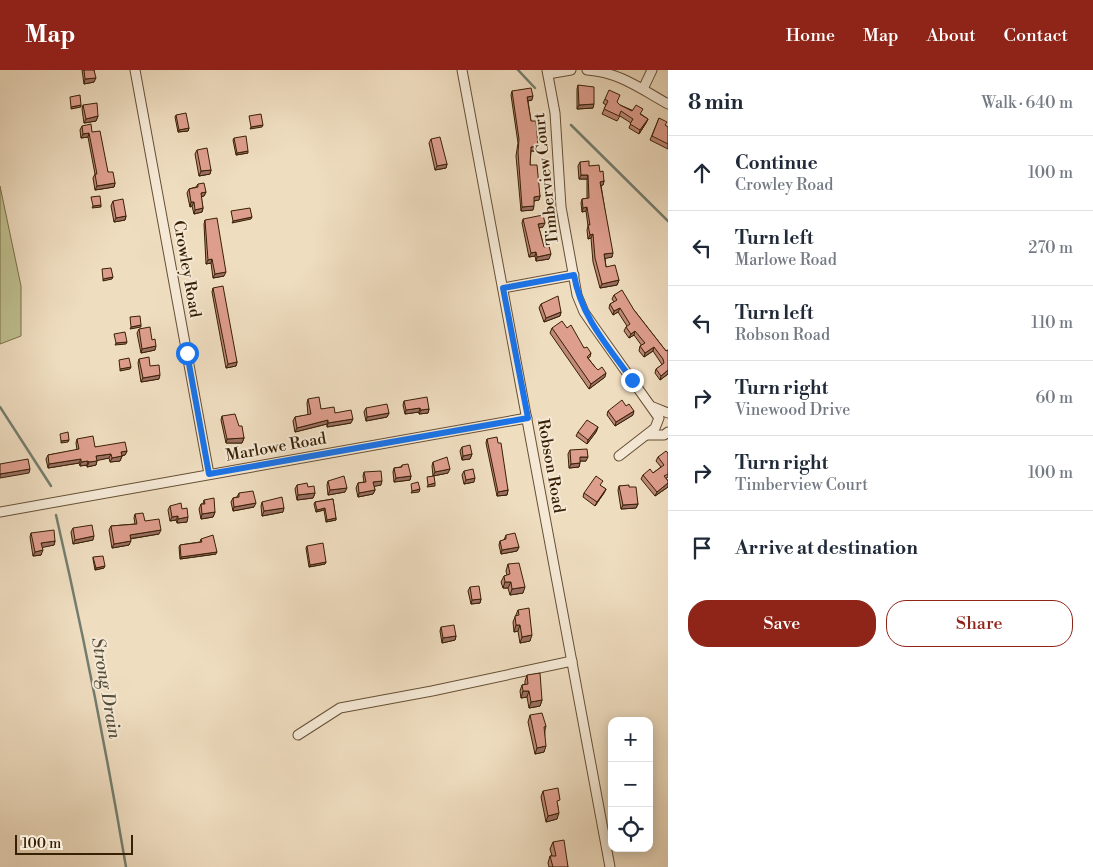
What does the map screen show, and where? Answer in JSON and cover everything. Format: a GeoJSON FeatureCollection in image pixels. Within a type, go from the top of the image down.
{"type":"FeatureCollection","features":[{"type":"Feature","properties":{"kind":"street","name":"Crowley Road"},"geometry":{"type":"LineString","coordinates":[[134,70],[209,474]]}},
{"type":"Feature","properties":{"kind":"street","name":"Robson Road"},"geometry":{"type":"LineString","coordinates":[[462,70],[610,867]]}},
{"type":"Feature","properties":{"kind":"street"},"geometry":{"type":"LineString","coordinates":[[547,72],[571,70]]}},
{"type":"Feature","properties":{"kind":"street"},"geometry":{"type":"LineString","coordinates":[[587,70],[612,74],[668,104]]}},
{"type":"Feature","properties":{"kind":"street"},"geometry":{"type":"LineString","coordinates":[[643,89],[652,70]]}},
{"type":"Feature","properties":{"kind":"street","name":"Timberview Court"},"geometry":{"type":"LineString","coordinates":[[547,72],[555,113],[561,207],[578,295],[584,312],[652,407]]}},
{"type":"Feature","properties":{"kind":"street"},"geometry":{"type":"LineString","coordinates":[[503,288],[574,275]]}},
{"type":"Feature","properties":{"kind":"street"},"geometry":{"type":"LineString","coordinates":[[652,407],[668,413]]}},
{"type":"Feature","properties":{"kind":"street"},"geometry":{"type":"LineString","coordinates":[[619,456],[648,435],[659,422],[658,416],[652,407]]}},
{"type":"Feature","properties":{"kind":"street","name":"Marlowe Road"},"geometry":{"type":"LineString","coordinates":[[0,512],[528,418]]}},
{"type":"Feature","properties":{"kind":"street"},"geometry":{"type":"LineString","coordinates":[[648,435],[664,435],[668,432]]}},
{"type":"Feature","properties":{"kind":"street"},"geometry":{"type":"LineString","coordinates":[[298,735],[340,708],[432,692],[572,661]]}},
{"type":"Feature","properties":{"kind":"green space"},"geometry":{"type":"Polygon","coordinates":[[[0,186],[21,286],[21,336],[0,344],[0,186]]]}},
{"type":"Feature","properties":{"kind":"building"},"geometry":{"type":"Polygon","coordinates":[[[84,70],[94,70],[96,78],[85,79],[84,70]]]}},
{"type":"Feature","properties":{"kind":"building"},"geometry":{"type":"Polygon","coordinates":[[[578,85],[594,87],[594,104],[579,105],[578,85]]]}},
{"type":"Feature","properties":{"kind":"building"},"geometry":{"type":"Polygon","coordinates":[[[531,88],[533,96],[527,97],[531,121],[536,121],[538,146],[531,147],[530,165],[537,165],[540,196],[534,197],[534,206],[522,207],[518,152],[519,139],[512,91],[531,88]]]}},
{"type":"Feature","properties":{"kind":"building"},"geometry":{"type":"Polygon","coordinates":[[[609,90],[620,95],[617,102],[620,105],[632,111],[636,105],[643,109],[640,114],[648,119],[640,130],[630,124],[633,119],[621,111],[619,116],[604,109],[608,101],[605,99],[609,90]]]}},
{"type":"Feature","properties":{"kind":"building"},"geometry":{"type":"Polygon","coordinates":[[[80,95],[81,105],[71,107],[70,97],[80,95]]]}},
{"type":"Feature","properties":{"kind":"building"},"geometry":{"type":"Polygon","coordinates":[[[97,103],[98,116],[86,119],[83,105],[97,103]]]}},
{"type":"Feature","properties":{"kind":"building"},"geometry":{"type":"Polygon","coordinates":[[[186,113],[189,128],[179,130],[176,115],[186,113]]]}},
{"type":"Feature","properties":{"kind":"building"},"geometry":{"type":"Polygon","coordinates":[[[261,114],[263,125],[251,127],[249,116],[261,114]]]}},
{"type":"Feature","properties":{"kind":"building"},"geometry":{"type":"Polygon","coordinates":[[[659,118],[667,122],[665,125],[668,127],[668,144],[652,136],[659,118]]]}},
{"type":"Feature","properties":{"kind":"building"},"geometry":{"type":"Polygon","coordinates":[[[91,124],[92,132],[100,131],[108,172],[113,172],[115,183],[97,186],[95,174],[97,174],[89,133],[83,134],[82,126],[91,124]]]}},
{"type":"Feature","properties":{"kind":"building"},"geometry":{"type":"Polygon","coordinates":[[[246,136],[248,151],[237,153],[234,138],[246,136]]]}},
{"type":"Feature","properties":{"kind":"building"},"geometry":{"type":"Polygon","coordinates":[[[440,137],[447,164],[437,166],[431,139],[440,137]]]}},
{"type":"Feature","properties":{"kind":"building"},"geometry":{"type":"Polygon","coordinates":[[[207,148],[211,170],[201,171],[197,150],[207,148]]]}},
{"type":"Feature","properties":{"kind":"building"},"geometry":{"type":"Polygon","coordinates":[[[589,161],[589,166],[599,165],[600,172],[603,171],[604,181],[600,182],[613,253],[604,254],[606,267],[615,265],[619,280],[602,284],[595,258],[593,234],[590,235],[588,225],[590,225],[587,207],[583,208],[582,199],[589,198],[588,175],[581,175],[580,162],[589,161]]]}},
{"type":"Feature","properties":{"kind":"building"},"geometry":{"type":"Polygon","coordinates":[[[204,183],[206,192],[201,193],[203,208],[195,210],[194,202],[191,202],[189,189],[204,183]]]}},
{"type":"Feature","properties":{"kind":"building"},"geometry":{"type":"Polygon","coordinates":[[[100,196],[101,205],[93,206],[91,197],[100,196]]]}},
{"type":"Feature","properties":{"kind":"building"},"geometry":{"type":"Polygon","coordinates":[[[123,199],[126,216],[116,218],[113,201],[123,199]]]}},
{"type":"Feature","properties":{"kind":"building"},"geometry":{"type":"Polygon","coordinates":[[[250,208],[252,217],[233,221],[231,211],[250,208]]]}},
{"type":"Feature","properties":{"kind":"building"},"geometry":{"type":"Polygon","coordinates":[[[543,215],[545,223],[538,224],[544,247],[549,246],[551,254],[537,257],[536,252],[531,253],[523,219],[543,215]]]}},
{"type":"Feature","properties":{"kind":"building"},"geometry":{"type":"Polygon","coordinates":[[[217,218],[226,272],[215,274],[212,259],[208,260],[205,220],[217,218]]]}},
{"type":"Feature","properties":{"kind":"building"},"geometry":{"type":"Polygon","coordinates":[[[111,268],[113,277],[103,279],[102,269],[111,268]]]}},
{"type":"Feature","properties":{"kind":"building"},"geometry":{"type":"Polygon","coordinates":[[[223,286],[237,362],[228,364],[213,288],[223,286]]]}},
{"type":"Feature","properties":{"kind":"building"},"geometry":{"type":"Polygon","coordinates":[[[622,290],[634,310],[666,351],[668,350],[668,370],[661,376],[656,369],[664,363],[663,359],[654,347],[645,353],[640,346],[645,343],[635,331],[631,334],[626,327],[630,324],[620,308],[614,311],[610,304],[617,300],[614,295],[622,290]]]}},
{"type":"Feature","properties":{"kind":"building"},"geometry":{"type":"Polygon","coordinates":[[[558,296],[561,312],[546,318],[541,304],[558,296]]]}},
{"type":"Feature","properties":{"kind":"building"},"geometry":{"type":"Polygon","coordinates":[[[140,316],[141,325],[131,327],[130,317],[140,316]]]}},
{"type":"Feature","properties":{"kind":"building"},"geometry":{"type":"Polygon","coordinates":[[[562,321],[567,328],[571,325],[584,348],[587,347],[591,353],[587,357],[595,367],[598,370],[602,367],[606,373],[591,384],[552,328],[562,321]]]}},
{"type":"Feature","properties":{"kind":"building"},"geometry":{"type":"Polygon","coordinates":[[[150,327],[152,340],[155,339],[156,346],[142,349],[139,329],[150,327]]]}},
{"type":"Feature","properties":{"kind":"building"},"geometry":{"type":"Polygon","coordinates":[[[125,332],[127,342],[116,343],[114,334],[125,332]]]}},
{"type":"Feature","properties":{"kind":"building"},"geometry":{"type":"Polygon","coordinates":[[[149,357],[150,366],[159,365],[160,375],[143,378],[139,359],[149,357]]]}},
{"type":"Feature","properties":{"kind":"building"},"geometry":{"type":"Polygon","coordinates":[[[129,358],[131,367],[120,369],[119,360],[129,358]]]}},
{"type":"Feature","properties":{"kind":"building"},"geometry":{"type":"Polygon","coordinates":[[[319,397],[321,409],[334,407],[335,413],[351,410],[353,419],[328,423],[328,420],[297,428],[295,417],[311,414],[308,399],[319,397]]]}},
{"type":"Feature","properties":{"kind":"building"},"geometry":{"type":"Polygon","coordinates":[[[427,397],[429,409],[406,410],[404,401],[427,397]]]}},
{"type":"Feature","properties":{"kind":"building"},"geometry":{"type":"Polygon","coordinates":[[[622,400],[626,406],[629,404],[634,411],[616,422],[608,411],[622,400]]]}},
{"type":"Feature","properties":{"kind":"building"},"geometry":{"type":"Polygon","coordinates":[[[387,404],[389,413],[367,417],[366,408],[387,404]]]}},
{"type":"Feature","properties":{"kind":"building"},"geometry":{"type":"Polygon","coordinates":[[[235,414],[239,426],[242,426],[244,438],[227,439],[222,416],[235,414]]]}},
{"type":"Feature","properties":{"kind":"building"},"geometry":{"type":"Polygon","coordinates":[[[587,420],[598,427],[588,440],[578,432],[587,420]]]}},
{"type":"Feature","properties":{"kind":"building"},"geometry":{"type":"Polygon","coordinates":[[[68,432],[69,440],[61,441],[60,434],[68,432]]]}},
{"type":"Feature","properties":{"kind":"building"},"geometry":{"type":"Polygon","coordinates":[[[93,436],[95,447],[125,442],[127,451],[121,452],[122,456],[112,458],[111,454],[96,456],[97,461],[81,462],[81,459],[49,464],[48,455],[79,449],[77,439],[93,436]]]}},
{"type":"Feature","properties":{"kind":"building"},"geometry":{"type":"Polygon","coordinates":[[[497,437],[498,443],[501,443],[508,490],[498,492],[487,439],[497,437]]]}},
{"type":"Feature","properties":{"kind":"building"},"geometry":{"type":"Polygon","coordinates":[[[470,445],[472,454],[463,456],[462,447],[470,445]]]}},
{"type":"Feature","properties":{"kind":"building"},"geometry":{"type":"Polygon","coordinates":[[[587,449],[588,457],[580,457],[580,463],[571,464],[570,450],[587,449]]]}},
{"type":"Feature","properties":{"kind":"building"},"geometry":{"type":"Polygon","coordinates":[[[666,451],[668,453],[668,474],[664,476],[668,483],[657,492],[643,475],[650,469],[653,473],[664,465],[658,457],[666,451]]]}},
{"type":"Feature","properties":{"kind":"building"},"geometry":{"type":"Polygon","coordinates":[[[447,457],[450,469],[435,472],[433,462],[447,457]]]}},
{"type":"Feature","properties":{"kind":"building"},"geometry":{"type":"Polygon","coordinates":[[[28,459],[30,469],[0,474],[0,464],[28,459]]]}},
{"type":"Feature","properties":{"kind":"building"},"geometry":{"type":"Polygon","coordinates":[[[408,464],[411,476],[396,478],[394,468],[408,464]]]}},
{"type":"Feature","properties":{"kind":"building"},"geometry":{"type":"Polygon","coordinates":[[[473,469],[475,478],[466,480],[464,471],[473,469]]]}},
{"type":"Feature","properties":{"kind":"building"},"geometry":{"type":"Polygon","coordinates":[[[381,471],[382,481],[373,482],[375,490],[359,493],[358,483],[366,482],[364,472],[381,471]]]}},
{"type":"Feature","properties":{"kind":"building"},"geometry":{"type":"Polygon","coordinates":[[[344,476],[347,488],[330,490],[328,481],[344,476]]]}},
{"type":"Feature","properties":{"kind":"building"},"geometry":{"type":"Polygon","coordinates":[[[434,476],[435,483],[428,485],[427,477],[434,476]]]}},
{"type":"Feature","properties":{"kind":"building"},"geometry":{"type":"Polygon","coordinates":[[[596,476],[603,481],[600,485],[606,489],[597,502],[584,493],[596,476]]]}},
{"type":"Feature","properties":{"kind":"building"},"geometry":{"type":"Polygon","coordinates":[[[418,482],[420,489],[412,491],[411,484],[418,482]]]}},
{"type":"Feature","properties":{"kind":"building"},"geometry":{"type":"Polygon","coordinates":[[[307,483],[308,487],[314,486],[315,493],[298,495],[297,485],[307,483]]]}},
{"type":"Feature","properties":{"kind":"building"},"geometry":{"type":"Polygon","coordinates":[[[629,485],[629,487],[636,487],[638,504],[623,505],[619,486],[629,485]]]}},
{"type":"Feature","properties":{"kind":"building"},"geometry":{"type":"Polygon","coordinates":[[[253,491],[256,503],[234,507],[233,498],[239,497],[239,493],[253,491]]]}},
{"type":"Feature","properties":{"kind":"building"},"geometry":{"type":"Polygon","coordinates":[[[282,497],[284,508],[264,511],[262,502],[282,497]]]}},
{"type":"Feature","properties":{"kind":"building"},"geometry":{"type":"Polygon","coordinates":[[[214,498],[215,512],[202,514],[201,504],[205,504],[204,500],[214,498]]]}},
{"type":"Feature","properties":{"kind":"building"},"geometry":{"type":"Polygon","coordinates":[[[333,499],[336,518],[327,520],[325,508],[317,510],[315,502],[333,499]]]}},
{"type":"Feature","properties":{"kind":"building"},"geometry":{"type":"Polygon","coordinates":[[[181,503],[182,509],[187,508],[188,517],[178,519],[178,516],[172,517],[170,506],[181,503]]]}},
{"type":"Feature","properties":{"kind":"building"},"geometry":{"type":"Polygon","coordinates":[[[143,513],[145,521],[159,519],[161,530],[130,535],[131,541],[114,544],[111,526],[137,524],[135,514],[143,513]]]}},
{"type":"Feature","properties":{"kind":"building"},"geometry":{"type":"Polygon","coordinates":[[[92,525],[94,536],[75,540],[73,528],[92,525]]]}},
{"type":"Feature","properties":{"kind":"building"},"geometry":{"type":"Polygon","coordinates":[[[54,530],[55,541],[41,543],[43,550],[35,552],[31,533],[54,530]]]}},
{"type":"Feature","properties":{"kind":"building"},"geometry":{"type":"Polygon","coordinates":[[[515,533],[519,547],[502,550],[500,541],[506,539],[506,535],[515,533]]]}},
{"type":"Feature","properties":{"kind":"building"},"geometry":{"type":"Polygon","coordinates":[[[213,535],[217,552],[181,557],[180,545],[202,542],[201,539],[213,535]]]}},
{"type":"Feature","properties":{"kind":"building"},"geometry":{"type":"Polygon","coordinates":[[[323,543],[326,562],[310,565],[307,546],[323,543]]]}},
{"type":"Feature","properties":{"kind":"building"},"geometry":{"type":"Polygon","coordinates":[[[103,556],[105,566],[96,568],[93,557],[103,556]]]}},
{"type":"Feature","properties":{"kind":"building"},"geometry":{"type":"Polygon","coordinates":[[[519,563],[525,587],[512,589],[511,582],[505,582],[504,576],[510,574],[508,564],[519,563]]]}},
{"type":"Feature","properties":{"kind":"building"},"geometry":{"type":"Polygon","coordinates":[[[479,586],[481,599],[472,600],[470,587],[479,586]]]}},
{"type":"Feature","properties":{"kind":"building"},"geometry":{"type":"Polygon","coordinates":[[[529,608],[532,635],[522,637],[520,625],[516,625],[515,616],[519,615],[518,610],[529,608]]]}},
{"type":"Feature","properties":{"kind":"building"},"geometry":{"type":"Polygon","coordinates":[[[454,625],[456,636],[443,638],[441,627],[454,625]]]}},
{"type":"Feature","properties":{"kind":"building"},"geometry":{"type":"Polygon","coordinates":[[[540,673],[542,700],[531,702],[529,691],[523,691],[522,685],[528,684],[527,675],[540,673]]]}},
{"type":"Feature","properties":{"kind":"building"},"geometry":{"type":"Polygon","coordinates":[[[542,713],[546,726],[544,727],[546,746],[537,748],[530,715],[542,713]]]}},
{"type":"Feature","properties":{"kind":"building"},"geometry":{"type":"Polygon","coordinates":[[[558,788],[560,800],[557,801],[559,813],[548,816],[543,791],[558,788]]]}},
{"type":"Feature","properties":{"kind":"building"},"geometry":{"type":"Polygon","coordinates":[[[564,840],[568,867],[553,867],[550,856],[556,856],[553,842],[564,840]]]}},
{"type":"Feature","properties":{"kind":"waterway"},"geometry":{"type":"LineString","coordinates":[[518,70],[535,88]]}},
{"type":"Feature","properties":{"kind":"waterway"},"geometry":{"type":"LineString","coordinates":[[571,125],[668,221]]}},
{"type":"Feature","properties":{"kind":"waterway","name":"Strong Drain"},"geometry":{"type":"LineString","coordinates":[[0,407],[51,486]]}},
{"type":"Feature","properties":{"kind":"waterway","name":"Strong Drain"},"geometry":{"type":"LineString","coordinates":[[56,515],[94,691],[126,867]]}},
{"type":"Feature","properties":{"kind":"route"},"geometry":{"type":"LineString","coordinates":[[187,353],[209,474],[528,418],[503,288],[574,275],[584,312],[632,380]]}}]}
